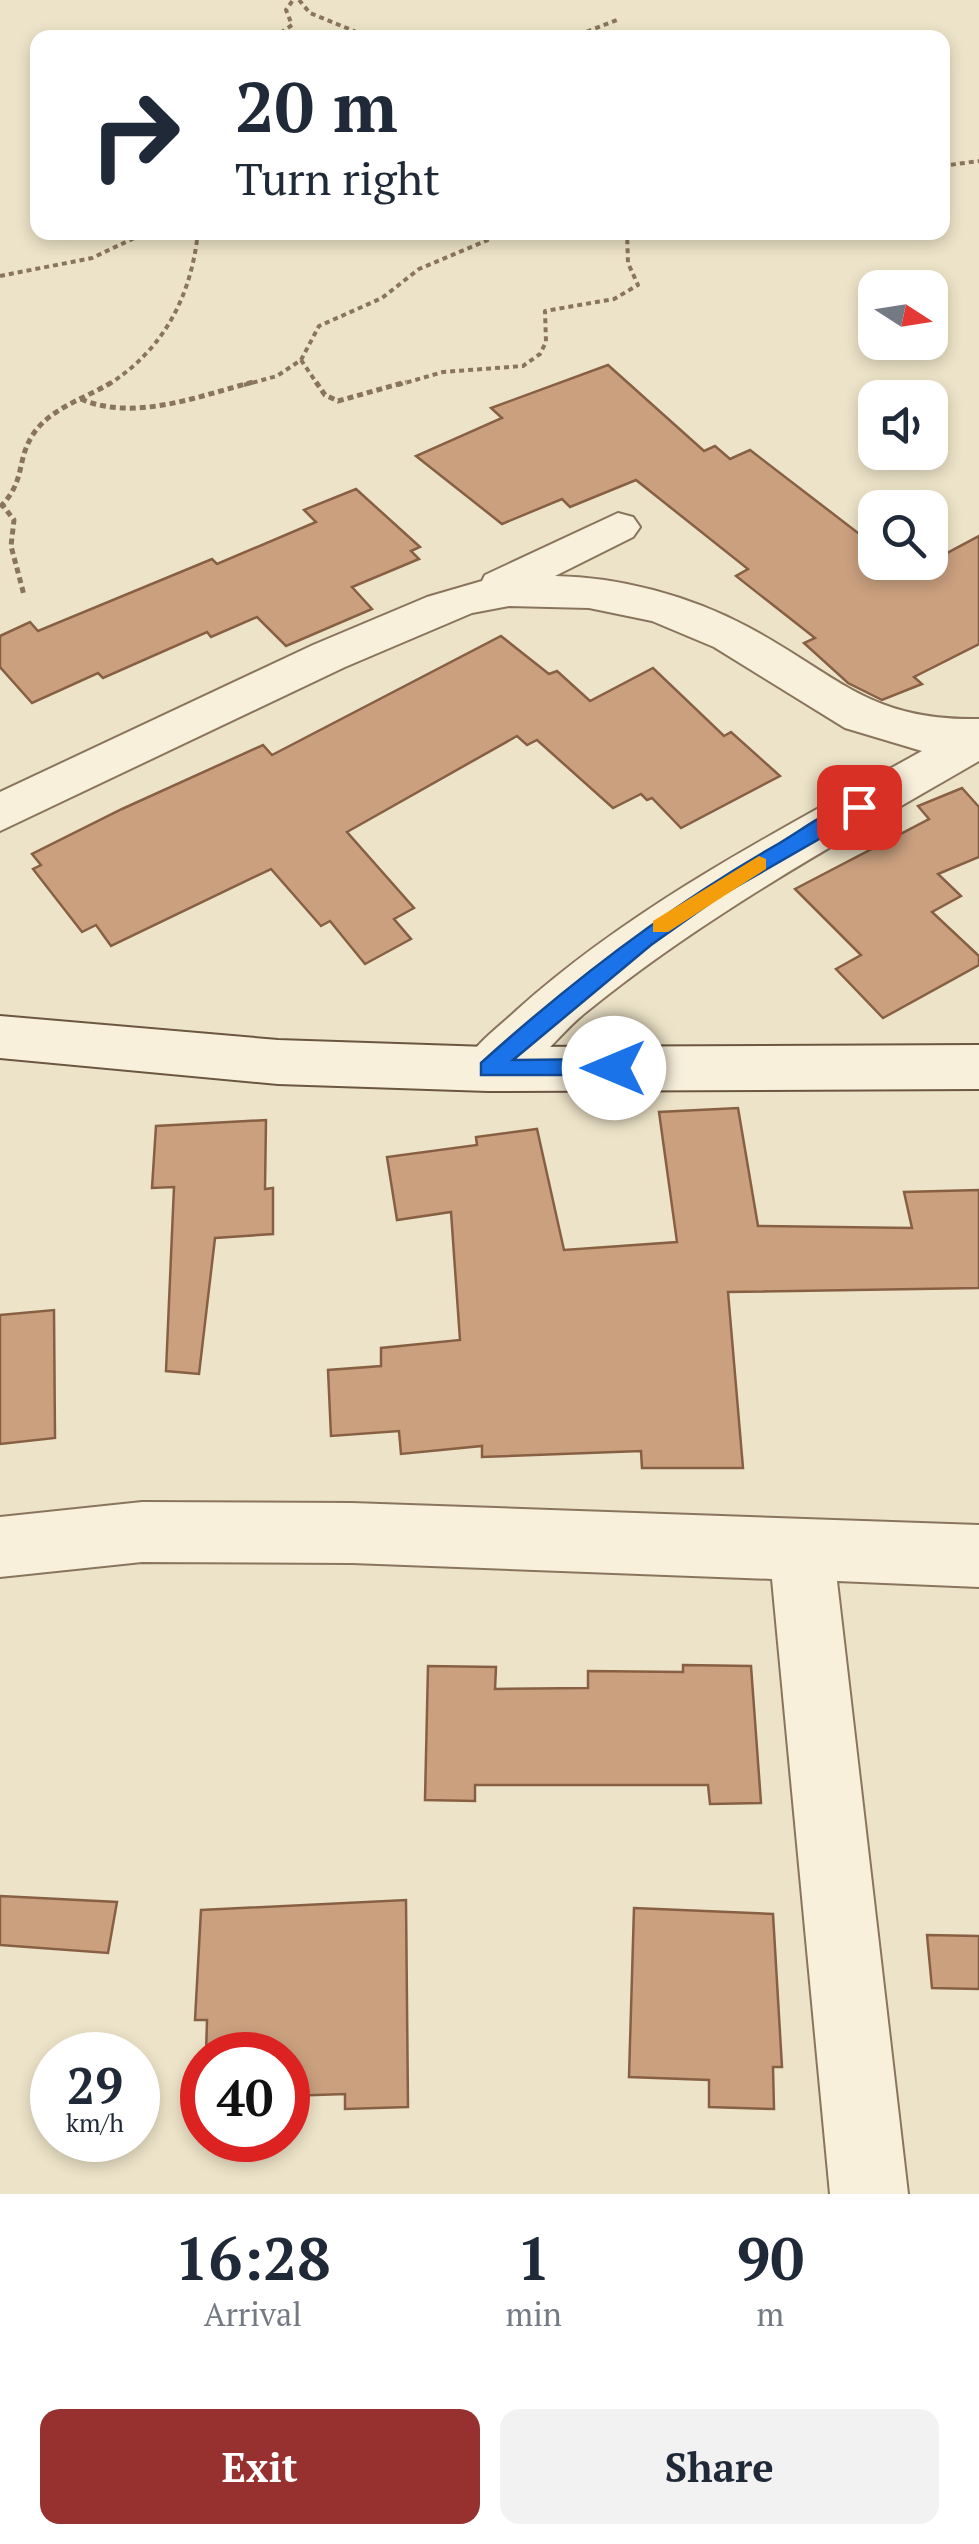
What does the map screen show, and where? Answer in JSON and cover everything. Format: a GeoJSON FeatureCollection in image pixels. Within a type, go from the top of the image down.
{"type":"FeatureCollection","features":[{"type":"Feature","properties":{"kind":"street"},"geometry":{"type":"LineString","coordinates":[[0,813],[324,658],[480,596],[618,527]]}},
{"type":"Feature","properties":{"kind":"street"},"geometry":{"type":"LineString","coordinates":[[480,596],[540,590],[635,602],[690,618],[752,646],[864,722],[923,737],[979,738]]}},
{"type":"Feature","properties":{"kind":"street"},"geometry":{"type":"LineString","coordinates":[[488,1069],[566,999],[712,891],[979,738]]}},
{"type":"Feature","properties":{"kind":"street"},"geometry":{"type":"LineString","coordinates":[[0,1037],[278,1062],[488,1069],[979,1067]]}},
{"type":"Feature","properties":{"kind":"street"},"geometry":{"type":"LineString","coordinates":[[0,1547],[180,1532],[352,1534],[802,1553],[979,1556]]}},
{"type":"Feature","properties":{"kind":"street"},"geometry":{"type":"LineString","coordinates":[[802,1553],[869,2194]]}},
{"type":"Feature","properties":{"kind":"path"},"geometry":{"type":"LineString","coordinates":[[286,30],[291,27],[286,10],[296,0],[310,14],[351,30]]}},
{"type":"Feature","properties":{"kind":"path"},"geometry":{"type":"LineString","coordinates":[[591,30],[617,20]]}},
{"type":"Feature","properties":{"kind":"path"},"geometry":{"type":"LineString","coordinates":[[950,165],[979,161]]}},
{"type":"Feature","properties":{"kind":"path"},"geometry":{"type":"LineString","coordinates":[[0,276],[92,258],[130,240]]}},
{"type":"Feature","properties":{"kind":"path"},"geometry":{"type":"LineString","coordinates":[[24,595],[11,546],[14,520],[1,504],[20,490],[32,435],[63,406],[127,370],[174,322],[189,295],[197,240]]}},
{"type":"Feature","properties":{"kind":"path"},"geometry":{"type":"LineString","coordinates":[[81,399],[107,410],[181,401],[277,376],[301,360],[320,326],[382,298],[419,269],[488,240]]}},
{"type":"Feature","properties":{"kind":"path"},"geometry":{"type":"LineString","coordinates":[[301,360],[326,395],[338,401],[456,370],[498,371],[521,365],[540,355],[546,342],[550,330],[544,311],[614,299],[638,284],[628,263],[627,240]]}},
{"type":"Feature","properties":{"kind":"building"},"geometry":{"type":"Polygon","coordinates":[[[608,365],[704,451],[715,446],[730,459],[750,450],[858,533],[858,580],[948,580],[948,552],[979,536],[979,644],[914,677],[922,684],[882,700],[848,683],[804,643],[815,638],[736,576],[748,569],[636,480],[570,507],[562,499],[502,524],[416,456],[502,418],[491,408],[608,365]]]}},
{"type":"Feature","properties":{"kind":"building"},"geometry":{"type":"Polygon","coordinates":[[[356,489],[420,547],[411,551],[419,559],[352,587],[372,609],[286,646],[257,617],[211,637],[207,632],[103,678],[98,673],[32,703],[0,667],[0,636],[30,622],[38,631],[212,559],[217,564],[316,522],[304,510],[356,489]]]}},
{"type":"Feature","properties":{"kind":"building"},"geometry":{"type":"Polygon","coordinates":[[[501,636],[549,674],[557,671],[590,701],[653,668],[724,736],[731,732],[780,776],[681,828],[652,798],[647,800],[641,794],[613,808],[537,740],[527,745],[517,736],[347,832],[414,908],[394,919],[411,939],[365,964],[330,921],[321,926],[271,869],[111,946],[96,925],[82,932],[33,869],[41,865],[32,854],[122,809],[263,745],[272,755],[501,636]]]}},
{"type":"Feature","properties":{"kind":"building"},"geometry":{"type":"Polygon","coordinates":[[[962,788],[979,807],[979,857],[938,874],[961,896],[932,912],[979,956],[979,965],[883,1018],[836,969],[861,955],[795,889],[929,819],[918,806],[962,788]]]}},
{"type":"Feature","properties":{"kind":"building"},"geometry":{"type":"Polygon","coordinates":[[[738,1108],[758,1226],[912,1228],[904,1192],[979,1190],[979,1288],[728,1292],[743,1468],[642,1468],[641,1451],[482,1457],[482,1446],[401,1454],[399,1431],[331,1436],[328,1370],[381,1366],[381,1348],[460,1340],[451,1212],[397,1220],[387,1157],[477,1145],[476,1137],[537,1129],[564,1250],[677,1242],[659,1112],[738,1108]]]}},
{"type":"Feature","properties":{"kind":"building"},"geometry":{"type":"Polygon","coordinates":[[[266,1120],[265,1189],[273,1188],[273,1234],[215,1238],[199,1374],[166,1371],[174,1187],[152,1188],[156,1126],[266,1120]]]}},
{"type":"Feature","properties":{"kind":"building"},"geometry":{"type":"Polygon","coordinates":[[[54,1310],[55,1438],[0,1444],[0,1315],[54,1310]]]}},
{"type":"Feature","properties":{"kind":"building"},"geometry":{"type":"Polygon","coordinates":[[[683,1665],[751,1666],[761,1803],[710,1804],[708,1785],[475,1785],[475,1801],[425,1800],[428,1666],[496,1667],[495,1689],[588,1688],[588,1671],[683,1672],[683,1665]]]}},
{"type":"Feature","properties":{"kind":"building"},"geometry":{"type":"Polygon","coordinates":[[[0,1896],[117,1902],[108,1953],[0,1945],[0,1896]]]}},
{"type":"Feature","properties":{"kind":"building"},"geometry":{"type":"Polygon","coordinates":[[[406,1900],[408,2107],[345,2109],[345,2094],[310,2095],[310,2032],[207,2032],[207,2020],[195,2020],[201,1910],[406,1900]]]}},
{"type":"Feature","properties":{"kind":"building"},"geometry":{"type":"Polygon","coordinates":[[[634,1908],[773,1914],[782,2067],[773,2067],[774,2109],[709,2107],[709,2080],[629,2077],[634,1908]]]}},
{"type":"Feature","properties":{"kind":"building"},"geometry":{"type":"Polygon","coordinates":[[[927,1935],[979,1936],[979,1989],[932,1988],[927,1935]]]}},
{"type":"Feature","properties":{"kind":"slow traffic"},"geometry":{"type":"LineString","coordinates":[[661,926],[759,864]]}},
{"type":"Feature","properties":{"kind":"route"},"geometry":{"type":"LineString","coordinates":[[614,1068],[488,1069],[566,999],[643,939],[712,891],[859,807]]}}]}
